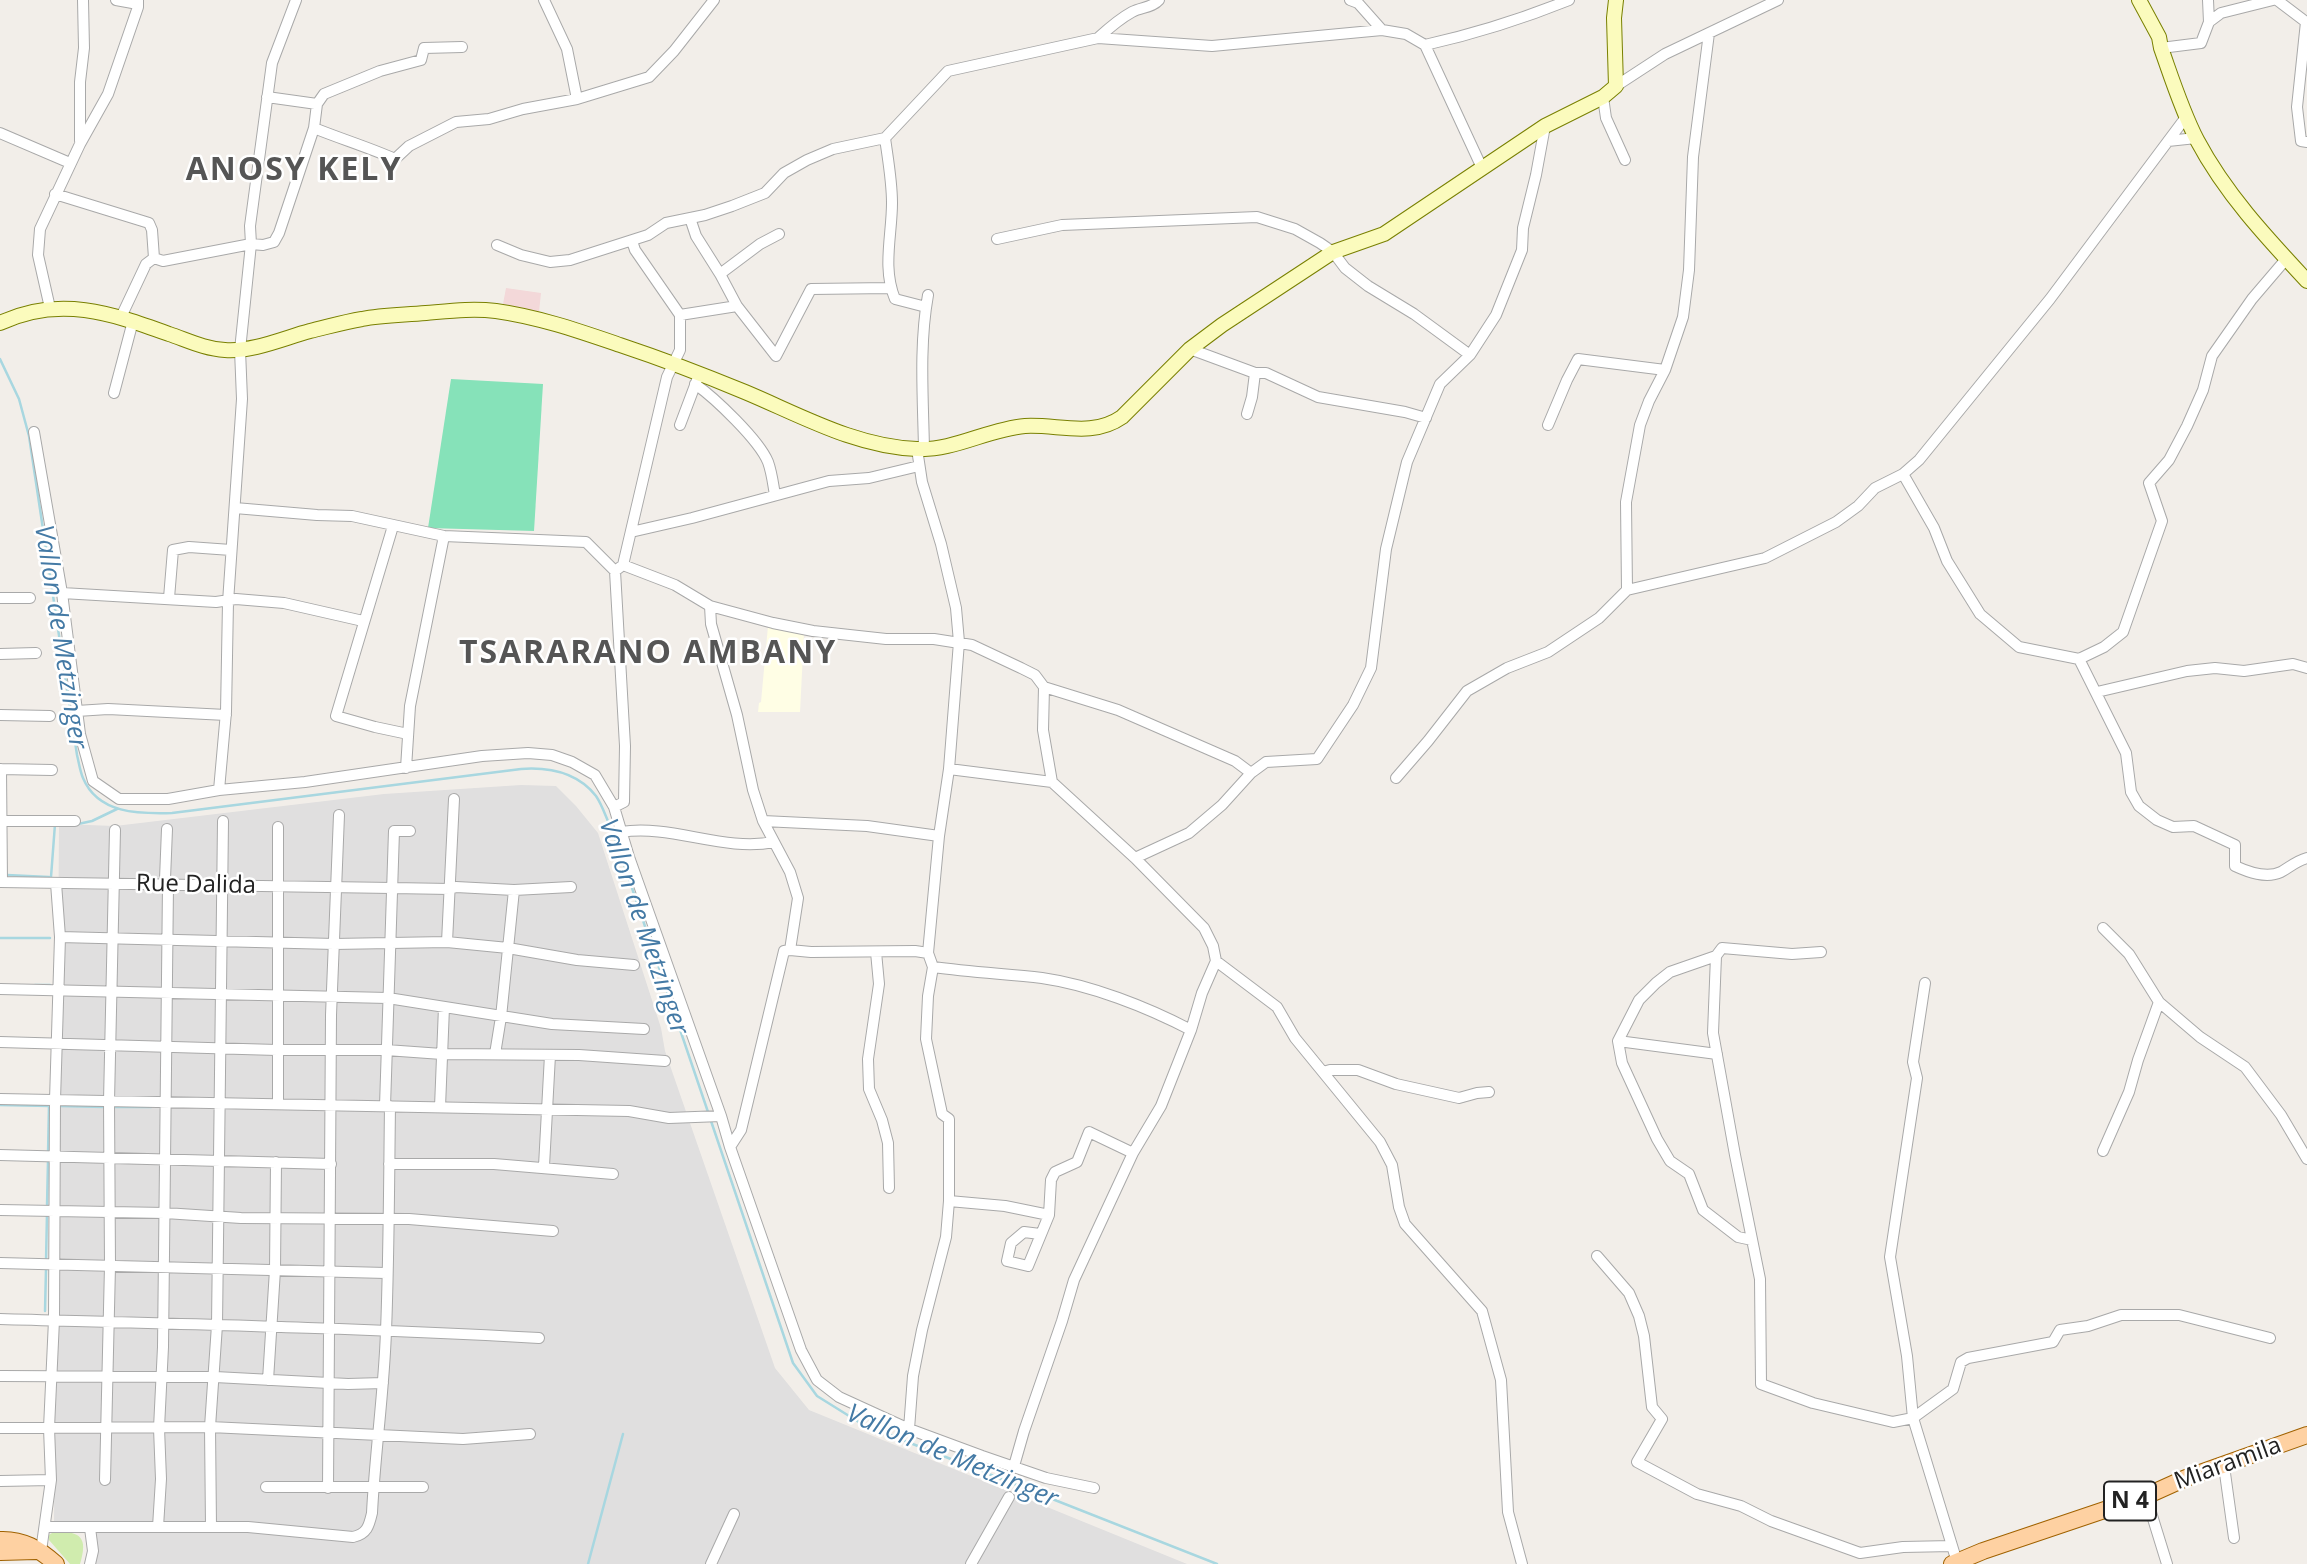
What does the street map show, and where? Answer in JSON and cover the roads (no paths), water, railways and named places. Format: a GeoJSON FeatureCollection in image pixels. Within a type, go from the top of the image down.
{"type":"FeatureCollection","features":[{"type":"Feature","properties":{"kind":"main road","name":"Miaramila"},"geometry":{"type":"LineString","coordinates":[[1954,1557],[1983,1551],[2146,1496],[2186,1478],[2307,1435]]}},
{"type":"Feature","properties":{"kind":"main road"},"geometry":{"type":"LineString","coordinates":[[0,1540],[16,1540],[41,1551],[56,1564]]}},
{"type":"Feature","properties":{"kind":"main road"},"geometry":{"type":"LineString","coordinates":[[0,1552],[41,1551]]}},
{"type":"Feature","properties":{"kind":"street"},"geometry":{"type":"LineString","coordinates":[[80,144],[83,0]]}},
{"type":"Feature","properties":{"kind":"street"},"geometry":{"type":"LineString","coordinates":[[50,308],[38,248],[40,229],[70,163],[108,94],[138,2],[117,0]]}},
{"type":"Feature","properties":{"kind":"street"},"geometry":{"type":"LineString","coordinates":[[219,790],[226,715],[228,601],[242,398],[240,350],[251,244],[250,226],[272,63],[296,0]]}},
{"type":"Feature","properties":{"kind":"street"},"geometry":{"type":"LineString","coordinates":[[544,0],[567,49],[577,99]]}},
{"type":"Feature","properties":{"kind":"street"},"geometry":{"type":"LineString","coordinates":[[314,128],[365,145],[395,159],[409,146],[456,122],[489,118],[577,99],[649,77],[674,51],[714,0]]}},
{"type":"Feature","properties":{"kind":"street"},"geometry":{"type":"LineString","coordinates":[[1098,38],[1116,22],[1134,11],[1155,5],[1159,0]]}},
{"type":"Feature","properties":{"kind":"street"},"geometry":{"type":"LineString","coordinates":[[1350,0],[1357,3],[1382,30]]}},
{"type":"Feature","properties":{"kind":"street"},"geometry":{"type":"LineString","coordinates":[[1425,45],[1472,34],[1569,0]]}},
{"type":"Feature","properties":{"kind":"street"},"geometry":{"type":"LineString","coordinates":[[1616,0],[1616,86]]}},
{"type":"Feature","properties":{"kind":"street"},"geometry":{"type":"LineString","coordinates":[[0,323],[17,315],[50,308],[89,311],[127,319],[207,348],[240,350],[365,318],[471,310],[494,311],[541,320],[675,364],[697,379],[881,444],[920,449],[948,446],[1029,426],[1091,429],[1112,424],[1125,415],[1190,349],[1333,252],[1384,234],[1545,126],[1603,97],[1665,54],[1778,0]]}},
{"type":"Feature","properties":{"kind":"street"},"geometry":{"type":"LineString","coordinates":[[2139,0],[2159,37],[2186,117],[2196,138],[2243,212],[2306,278]]}},
{"type":"Feature","properties":{"kind":"street"},"geometry":{"type":"LineString","coordinates":[[2161,48],[2201,43],[2209,22],[2208,0]]}},
{"type":"Feature","properties":{"kind":"street"},"geometry":{"type":"LineString","coordinates":[[2209,22],[2221,13],[2275,0],[2306,22],[2297,107],[2301,141],[2307,142]]}},
{"type":"Feature","properties":{"kind":"street"},"geometry":{"type":"LineString","coordinates":[[497,245],[521,255],[550,262],[570,260],[632,241],[648,235],[666,223],[732,206],[765,193],[784,173],[834,149],[885,138],[948,71],[1098,38],[1212,46],[1382,30],[1406,34],[1425,45],[1482,168]]}},
{"type":"Feature","properties":{"kind":"street"},"geometry":{"type":"LineString","coordinates":[[1627,590],[1626,502],[1635,453],[1644,413],[1665,370],[1683,317],[1689,270],[1693,157],[1709,33]]}},
{"type":"Feature","properties":{"kind":"street"},"geometry":{"type":"LineString","coordinates":[[154,258],[163,261],[274,242],[314,128],[317,104],[324,94],[380,71],[421,60],[424,48],[462,47]]}},
{"type":"Feature","properties":{"kind":"street"},"geometry":{"type":"LineString","coordinates":[[267,97],[317,104]]}},
{"type":"Feature","properties":{"kind":"street"},"geometry":{"type":"LineString","coordinates":[[1603,97],[1606,118],[1625,160]]}},
{"type":"Feature","properties":{"kind":"street"},"geometry":{"type":"LineString","coordinates":[[1396,778],[1467,691],[1507,668],[1548,653],[1599,618],[1627,590],[1765,558],[1836,522],[1858,506],[1875,488],[1903,474],[1919,460],[2050,299],[2186,117]]}},
{"type":"Feature","properties":{"kind":"street"},"geometry":{"type":"LineString","coordinates":[[1135,858],[1189,833],[1266,762],[1317,759],[1353,705],[1371,668],[1386,549],[1407,462],[1440,384],[1470,355],[1496,315],[1522,250],[1523,228],[1545,126]]}},
{"type":"Feature","properties":{"kind":"street"},"geometry":{"type":"LineString","coordinates":[[0,133],[70,163]]}},
{"type":"Feature","properties":{"kind":"street"},"geometry":{"type":"LineString","coordinates":[[885,138],[892,182],[888,256],[890,288],[895,299],[926,307]]}},
{"type":"Feature","properties":{"kind":"street"},"geometry":{"type":"LineString","coordinates":[[2168,141],[2196,138]]}},
{"type":"Feature","properties":{"kind":"street"},"geometry":{"type":"LineString","coordinates":[[55,194],[149,223],[154,258]]}},
{"type":"Feature","properties":{"kind":"street"},"geometry":{"type":"LineString","coordinates":[[997,239],[1062,225],[1257,217],[1295,229],[1333,252],[1346,268],[1368,286],[1414,314],[1470,355]]}},
{"type":"Feature","properties":{"kind":"street"},"geometry":{"type":"LineString","coordinates":[[690,218],[696,236],[737,306],[776,356],[811,289],[890,288]]}},
{"type":"Feature","properties":{"kind":"street"},"geometry":{"type":"LineString","coordinates":[[720,274],[779,233]]}},
{"type":"Feature","properties":{"kind":"street"},"geometry":{"type":"LineString","coordinates":[[614,807],[624,802],[625,746],[619,568],[631,532],[667,377],[680,350],[680,315],[635,250],[632,241]]}},
{"type":"Feature","properties":{"kind":"street"},"geometry":{"type":"LineString","coordinates":[[114,393],[127,319],[146,264],[154,258]]}},
{"type":"Feature","properties":{"kind":"street"},"geometry":{"type":"LineString","coordinates":[[1903,474],[1934,528],[1947,561],[1980,614],[2019,647],[2079,659],[2104,647],[2123,632],[2162,522],[2149,483],[2169,460],[2187,426],[2203,390],[2212,356],[2252,299],[2287,258]]}},
{"type":"Feature","properties":{"kind":"street"},"geometry":{"type":"LineString","coordinates":[[909,1429],[913,1376],[946,1237],[949,1201],[949,1119],[940,1109],[926,1039],[928,996],[933,967],[928,953],[939,836],[949,769],[959,642],[956,608],[942,544],[919,466],[928,295]]}},
{"type":"Feature","properties":{"kind":"street"},"geometry":{"type":"LineString","coordinates":[[680,315],[737,306]]}},
{"type":"Feature","properties":{"kind":"street"},"geometry":{"type":"LineString","coordinates":[[1190,349],[1255,373],[1266,373],[1318,397],[1426,418]]}},
{"type":"Feature","properties":{"kind":"street"},"geometry":{"type":"LineString","coordinates":[[1548,425],[1578,359],[1665,370]]}},
{"type":"Feature","properties":{"kind":"street"},"geometry":{"type":"LineString","coordinates":[[1247,414],[1255,373]]}},
{"type":"Feature","properties":{"kind":"street"},"geometry":{"type":"LineString","coordinates":[[680,425],[697,379]]}},
{"type":"Feature","properties":{"kind":"street"},"geometry":{"type":"LineString","coordinates":[[697,379],[767,459],[775,495]]}},
{"type":"Feature","properties":{"kind":"street"},"geometry":{"type":"LineString","coordinates":[[34,432],[62,593],[80,734],[93,781],[119,799],[169,799],[219,790],[305,782],[482,756],[528,753],[552,755],[595,775],[614,807],[801,1350],[817,1380],[839,1397],[909,1429],[1046,1478],[1094,1488]]}},
{"type":"Feature","properties":{"kind":"street"},"geometry":{"type":"LineString","coordinates":[[631,532],[655,528],[829,481],[869,478],[919,466]]}},
{"type":"Feature","properties":{"kind":"street"},"geometry":{"type":"LineString","coordinates":[[235,508],[352,516],[444,536],[586,542],[619,568],[675,585],[710,606],[773,624],[886,639],[934,639],[972,645],[1035,675],[1044,687],[1118,710],[1235,761],[1251,773]]}},
{"type":"Feature","properties":{"kind":"street"},"geometry":{"type":"LineString","coordinates":[[393,526],[336,716],[408,734]]}},
{"type":"Feature","properties":{"kind":"street"},"geometry":{"type":"LineString","coordinates":[[406,768],[410,706],[444,536]]}},
{"type":"Feature","properties":{"kind":"street"},"geometry":{"type":"LineString","coordinates":[[169,598],[173,550],[189,547],[231,550]]}},
{"type":"Feature","properties":{"kind":"street"},"geometry":{"type":"LineString","coordinates":[[62,593],[284,603],[363,621]]}},
{"type":"Feature","properties":{"kind":"street"},"geometry":{"type":"LineString","coordinates":[[0,598],[30,598]]}},
{"type":"Feature","properties":{"kind":"street"},"geometry":{"type":"LineString","coordinates":[[710,606],[711,624],[737,715],[753,790],[764,821],[789,872],[797,898],[790,950]]}},
{"type":"Feature","properties":{"kind":"street"},"geometry":{"type":"LineString","coordinates":[[0,654],[36,653]]}},
{"type":"Feature","properties":{"kind":"street"},"geometry":{"type":"LineString","coordinates":[[2079,659],[2126,752],[2131,792],[2139,806],[2157,820],[2173,827],[2194,825],[2235,845],[2235,866],[2253,874],[2278,874],[2298,860],[2307,858]]}},
{"type":"Feature","properties":{"kind":"street"},"geometry":{"type":"LineString","coordinates":[[2097,692],[2187,671],[2215,668],[2244,671],[2293,664],[2307,668]]}},
{"type":"Feature","properties":{"kind":"street"},"geometry":{"type":"LineString","coordinates":[[1044,687],[1043,730],[1052,782]]}},
{"type":"Feature","properties":{"kind":"street"},"geometry":{"type":"LineString","coordinates":[[78,711],[108,709],[226,715]]}},
{"type":"Feature","properties":{"kind":"street"},"geometry":{"type":"LineString","coordinates":[[0,715],[50,716]]}},
{"type":"Feature","properties":{"kind":"street"},"geometry":{"type":"LineString","coordinates":[[1,882],[1,769],[52,770]]}},
{"type":"Feature","properties":{"kind":"street"},"geometry":{"type":"LineString","coordinates":[[949,769],[1052,782],[1135,858],[1204,928],[1213,946],[1216,961],[1161,1106],[1132,1153],[1074,1280],[1014,1466]]}},
{"type":"Feature","properties":{"kind":"street"},"geometry":{"type":"LineString","coordinates":[[447,942],[454,799]]}},
{"type":"Feature","properties":{"kind":"street"},"geometry":{"type":"LineString","coordinates":[[328,1488],[331,1050],[339,815]]}},
{"type":"Feature","properties":{"kind":"street"},"geometry":{"type":"LineString","coordinates":[[1,821],[75,821]]}},
{"type":"Feature","properties":{"kind":"street"},"geometry":{"type":"LineString","coordinates":[[211,1527],[211,1427],[217,1325],[223,821]]}},
{"type":"Feature","properties":{"kind":"street"},"geometry":{"type":"LineString","coordinates":[[764,821],[867,826],[939,836]]}},
{"type":"Feature","properties":{"kind":"street"},"geometry":{"type":"LineString","coordinates":[[278,827],[278,1104]]}},
{"type":"Feature","properties":{"kind":"street"},"geometry":{"type":"LineString","coordinates":[[158,1527],[165,1213],[167,829]]}},
{"type":"Feature","properties":{"kind":"street"},"geometry":{"type":"LineString","coordinates":[[104,1480],[110,1266],[109,1101],[115,830]]}},
{"type":"Feature","properties":{"kind":"street"},"geometry":{"type":"LineString","coordinates":[[621,832],[632,830],[727,843],[760,845],[774,842]]}},
{"type":"Feature","properties":{"kind":"street"},"geometry":{"type":"LineString","coordinates":[[46,1527],[248,1527],[353,1537],[362,1535],[369,1528],[383,1383],[390,1220],[386,1050],[394,831],[410,831]]}},
{"type":"Feature","properties":{"kind":"street","name":"Rue Dalida"},"geometry":{"type":"LineString","coordinates":[[1,882],[514,890],[571,887]]}},
{"type":"Feature","properties":{"kind":"street"},"geometry":{"type":"LineString","coordinates":[[41,1551],[51,1480],[53,1211],[60,937],[56,883]]}},
{"type":"Feature","properties":{"kind":"street"},"geometry":{"type":"LineString","coordinates":[[495,1054],[514,890]]}},
{"type":"Feature","properties":{"kind":"street"},"geometry":{"type":"LineString","coordinates":[[2103,928],[2129,954],[2159,1002],[2200,1037],[2245,1067],[2281,1115],[2307,1159]]}},
{"type":"Feature","properties":{"kind":"street"},"geometry":{"type":"LineString","coordinates":[[60,937],[334,944],[447,942],[634,965]]}},
{"type":"Feature","properties":{"kind":"street"},"geometry":{"type":"LineString","coordinates":[[1752,1240],[1738,1237],[1703,1210],[1689,1174],[1670,1161],[1622,1063],[1618,1041],[1639,1000],[1656,983],[1670,972],[1716,956],[1722,948],[1792,954],[1821,951]]}},
{"type":"Feature","properties":{"kind":"street"},"geometry":{"type":"LineString","coordinates":[[730,1147],[741,1130],[784,951],[928,953]]}},
{"type":"Feature","properties":{"kind":"street"},"geometry":{"type":"LineString","coordinates":[[876,952],[879,984],[868,1059],[869,1089],[888,1143],[889,1188]]}},
{"type":"Feature","properties":{"kind":"street"},"geometry":{"type":"LineString","coordinates":[[1716,956],[1713,1033],[1760,1279],[1761,1384],[1813,1403],[1894,1422],[1913,1419],[1953,1389],[1961,1362],[1968,1358],[2053,1342],[2060,1330],[2088,1326],[2120,1315],[2179,1315],[2270,1338]]}},
{"type":"Feature","properties":{"kind":"street"},"geometry":{"type":"LineString","coordinates":[[1216,961],[1277,1007],[1295,1038],[1380,1142],[1392,1165],[1405,1224],[1482,1311],[1501,1380],[1508,1512],[1522,1564]]}},
{"type":"Feature","properties":{"kind":"street"},"geometry":{"type":"LineString","coordinates":[[933,967],[1042,978],[1074,985],[1160,1013],[1191,1030]]}},
{"type":"Feature","properties":{"kind":"street"},"geometry":{"type":"LineString","coordinates":[[1597,1256],[1629,1293],[1639,1316],[1644,1336],[1652,1407],[1662,1419],[1637,1462],[1697,1494],[1741,1506],[1771,1521],[1860,1553],[1903,1547],[1954,1557],[1913,1419],[1907,1356],[1890,1257],[1917,1078],[1913,1062],[1925,983]]}},
{"type":"Feature","properties":{"kind":"street"},"geometry":{"type":"LineString","coordinates":[[0,989],[388,999],[552,1024],[644,1029]]}},
{"type":"Feature","properties":{"kind":"street"},"geometry":{"type":"LineString","coordinates":[[2103,1151],[2129,1092],[2159,1002]]}},
{"type":"Feature","properties":{"kind":"street"},"geometry":{"type":"LineString","coordinates":[[440,1107],[444,1007]]}},
{"type":"Feature","properties":{"kind":"street"},"geometry":{"type":"LineString","coordinates":[[1618,1041],[1717,1054]]}},
{"type":"Feature","properties":{"kind":"street"},"geometry":{"type":"LineString","coordinates":[[0,1042],[579,1055],[665,1060]]}},
{"type":"Feature","properties":{"kind":"street"},"geometry":{"type":"LineString","coordinates":[[544,1166],[550,1055]]}},
{"type":"Feature","properties":{"kind":"street"},"geometry":{"type":"LineString","coordinates":[[1322,1072],[1358,1070],[1396,1084],[1459,1098],[1489,1093]]}},
{"type":"Feature","properties":{"kind":"street"},"geometry":{"type":"LineString","coordinates":[[0,1099],[629,1111],[669,1118],[721,1116]]}},
{"type":"Feature","properties":{"kind":"street"},"geometry":{"type":"LineString","coordinates":[[1040,1234],[1049,1215],[1051,1180],[1055,1172],[1077,1162],[1089,1132],[1132,1153]]}},
{"type":"Feature","properties":{"kind":"street"},"geometry":{"type":"LineString","coordinates":[[0,1155],[331,1164]]}},
{"type":"Feature","properties":{"kind":"street"},"geometry":{"type":"LineString","coordinates":[[268,1380],[275,1270],[276,1162]]}},
{"type":"Feature","properties":{"kind":"street"},"geometry":{"type":"LineString","coordinates":[[389,1164],[544,1166],[613,1174]]}},
{"type":"Feature","properties":{"kind":"street"},"geometry":{"type":"LineString","coordinates":[[949,1201],[1005,1206],[1049,1215]]}},
{"type":"Feature","properties":{"kind":"street"},"geometry":{"type":"LineString","coordinates":[[0,1210],[409,1219],[553,1231]]}},
{"type":"Feature","properties":{"kind":"street"},"geometry":{"type":"LineString","coordinates":[[0,1263],[386,1273]]}},
{"type":"Feature","properties":{"kind":"street"},"geometry":{"type":"LineString","coordinates":[[0,1319],[163,1322],[328,1330],[386,1329],[539,1338]]}},
{"type":"Feature","properties":{"kind":"street"},"geometry":{"type":"LineString","coordinates":[[0,1377],[215,1377],[348,1384],[383,1383]]}},
{"type":"Feature","properties":{"kind":"street"},"geometry":{"type":"LineString","coordinates":[[0,1428],[211,1427],[463,1438],[530,1434]]}},
{"type":"Feature","properties":{"kind":"street"},"geometry":{"type":"LineString","coordinates":[[2224,1466],[2234,1538]]}},
{"type":"Feature","properties":{"kind":"street"},"geometry":{"type":"LineString","coordinates":[[0,1481],[51,1480]]}},
{"type":"Feature","properties":{"kind":"street"},"geometry":{"type":"LineString","coordinates":[[266,1487],[423,1487]]}},
{"type":"Feature","properties":{"kind":"street"},"geometry":{"type":"LineString","coordinates":[[2146,1496],[2167,1564]]}},
{"type":"Feature","properties":{"kind":"street"},"geometry":{"type":"LineString","coordinates":[[971,1564],[1009,1497]]}},
{"type":"Feature","properties":{"kind":"street"},"geometry":{"type":"LineString","coordinates":[[711,1564],[734,1514]]}},
{"type":"Feature","properties":{"kind":"street"},"geometry":{"type":"LineString","coordinates":[[90,1528],[93,1551],[90,1564]]}},
{"type":"Feature","properties":{"kind":"waterway","name":"Vallon de Metzinger"},"geometry":{"type":"LineString","coordinates":[[0,359],[19,399],[29,436],[77,755],[82,775],[90,790],[99,799],[121,809],[172,813],[521,769],[552,770],[571,776],[596,796],[613,832],[708,1112]]}},
{"type":"Feature","properties":{"kind":"waterway"},"geometry":{"type":"LineString","coordinates":[[78,824],[92,821],[117,809]]}},
{"type":"Feature","properties":{"kind":"waterway"},"geometry":{"type":"LineString","coordinates":[[49,878],[55,824]]}},
{"type":"Feature","properties":{"kind":"waterway"},"geometry":{"type":"LineString","coordinates":[[7,875],[49,877]]}},
{"type":"Feature","properties":{"kind":"waterway"},"geometry":{"type":"LineString","coordinates":[[0,938],[50,938]]}},
{"type":"Feature","properties":{"kind":"waterway"},"geometry":{"type":"LineString","coordinates":[[35,985],[50,985]]}},
{"type":"Feature","properties":{"kind":"waterway"},"geometry":{"type":"LineString","coordinates":[[0,1105],[49,1106]]}},
{"type":"Feature","properties":{"kind":"waterway"},"geometry":{"type":"LineString","coordinates":[[48,1154],[49,1106]]}},
{"type":"Feature","properties":{"kind":"waterway"},"geometry":{"type":"LineString","coordinates":[[59,1106],[105,1107]]}},
{"type":"Feature","properties":{"kind":"waterway"},"geometry":{"type":"LineString","coordinates":[[112,1107],[151,1107]]}},
{"type":"Feature","properties":{"kind":"waterway","name":"Vallon de Metzinger"},"geometry":{"type":"LineString","coordinates":[[711,1121],[793,1363],[817,1396],[862,1424],[1217,1564]]}},
{"type":"Feature","properties":{"kind":"waterway"},"geometry":{"type":"LineString","coordinates":[[47,1206],[48,1161]]}},
{"type":"Feature","properties":{"kind":"waterway"},"geometry":{"type":"LineString","coordinates":[[46,1262],[47,1213]]}},
{"type":"Feature","properties":{"kind":"waterway"},"geometry":{"type":"LineString","coordinates":[[45,1311],[46,1269]]}},
{"type":"Feature","properties":{"kind":"waterway"},"geometry":{"type":"LineString","coordinates":[[588,1564],[623,1434]]}},
{"type":"Feature","properties":{"kind":"district","name":"ANOSY KELY"},"geometry":{"type":"Point","coordinates":[294,171]}},
{"type":"Feature","properties":{"kind":"district","name":"TSARARANO AMBANY"},"geometry":{"type":"Point","coordinates":[648,654]}}]}
